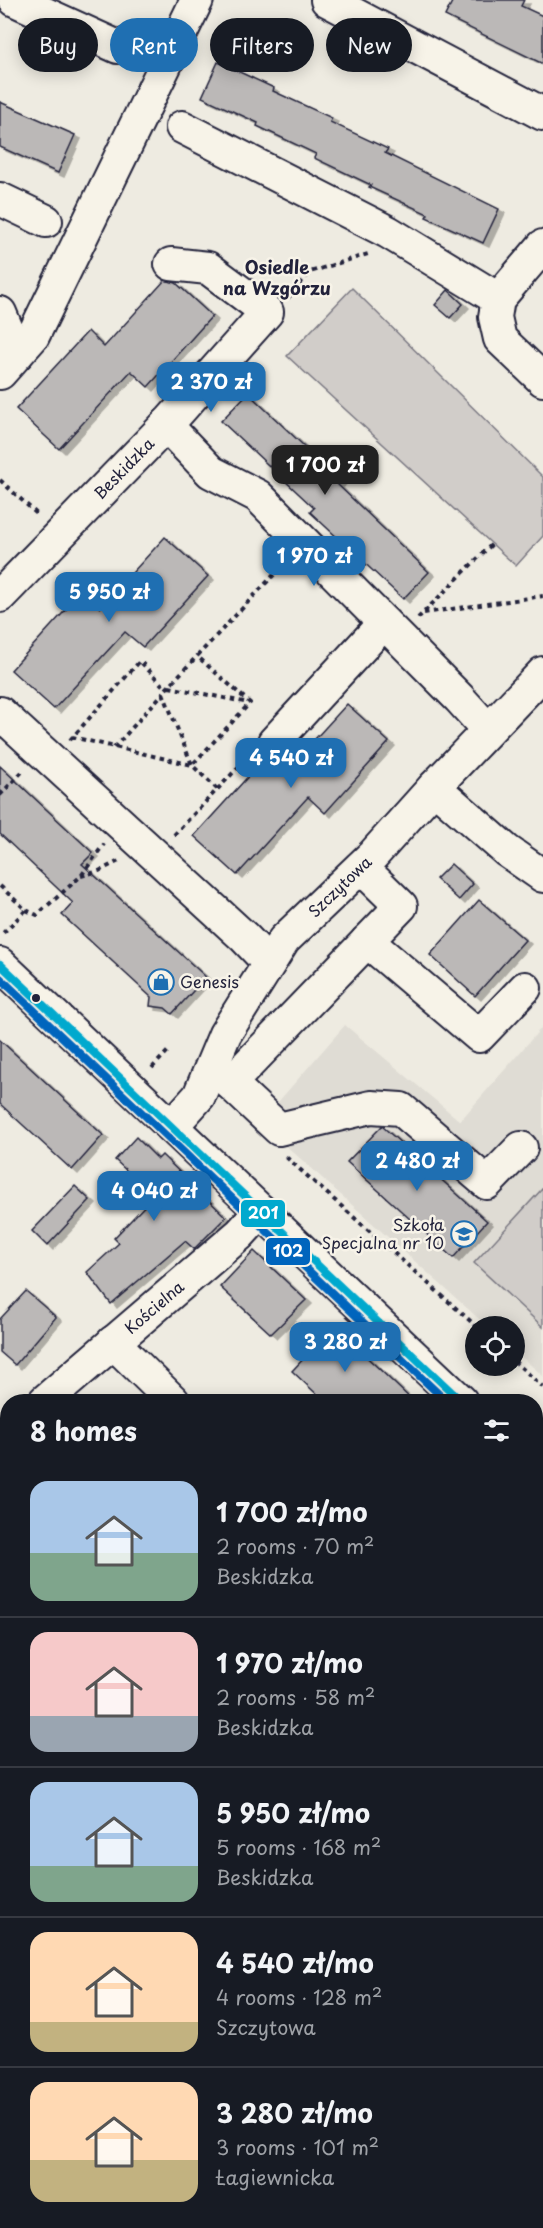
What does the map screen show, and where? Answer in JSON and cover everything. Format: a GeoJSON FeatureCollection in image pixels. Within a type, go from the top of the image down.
{"type":"FeatureCollection","features":[{"type":"Feature","properties":{"kind":"street"},"geometry":{"type":"LineString","coordinates":[[15,0],[110,44]]}},
{"type":"Feature","properties":{"kind":"street"},"geometry":{"type":"LineString","coordinates":[[8,364],[33,336],[196,0]]}},
{"type":"Feature","properties":{"kind":"street"},"geometry":{"type":"LineString","coordinates":[[327,0],[543,114]]}},
{"type":"Feature","properties":{"kind":"street"},"geometry":{"type":"LineString","coordinates":[[182,127],[388,232],[498,299]]}},
{"type":"Feature","properties":{"kind":"street"},"geometry":{"type":"LineString","coordinates":[[0,199],[46,221]]}},
{"type":"Feature","properties":{"kind":"street"},"geometry":{"type":"LineString","coordinates":[[543,246],[498,299],[495,317],[500,339],[543,380]]}},
{"type":"Feature","properties":{"kind":"street","name":"Beskidzka"},"geometry":{"type":"LineString","coordinates":[[0,596],[166,426],[267,312],[208,268],[171,264]]}},
{"type":"Feature","properties":{"kind":"street"},"geometry":{"type":"LineString","coordinates":[[0,313],[8,364]]}},
{"type":"Feature","properties":{"kind":"street"},"geometry":{"type":"LineString","coordinates":[[166,426],[211,472],[258,496],[488,730]]}},
{"type":"Feature","properties":{"kind":"street"},"geometry":{"type":"LineString","coordinates":[[261,749],[392,631]]}},
{"type":"Feature","properties":{"kind":"street","name":"Szczytowa"},"geometry":{"type":"LineString","coordinates":[[172,1126],[221,1074],[225,1034],[284,940],[360,867],[543,673]]}},
{"type":"Feature","properties":{"kind":"street"},"geometry":{"type":"LineString","coordinates":[[0,713],[118,820],[160,842],[269,963]]}},
{"type":"Feature","properties":{"kind":"street"},"geometry":{"type":"LineString","coordinates":[[434,787],[507,851],[543,876]]}},
{"type":"Feature","properties":{"kind":"street"},"geometry":{"type":"LineString","coordinates":[[360,867],[401,906],[367,941],[221,1074],[279,1129],[371,1107],[401,1109],[487,1183],[521,1148]]}},
{"type":"Feature","properties":{"kind":"street"},"geometry":{"type":"LineString","coordinates":[[367,941],[479,1036],[525,988]]}},
{"type":"Feature","properties":{"kind":"street"},"geometry":{"type":"LineString","coordinates":[[0,964],[454,1394]]}},
{"type":"Feature","properties":{"kind":"street","name":"Kościelna"},"geometry":{"type":"LineString","coordinates":[[53,1394],[240,1233],[261,1211]]}},
{"type":"Feature","properties":{"kind":"street"},"geometry":{"type":"LineString","coordinates":[[113,1342],[166,1394]]}},
{"type":"Feature","properties":{"kind":"path"},"geometry":{"type":"LineString","coordinates":[[283,303],[310,272],[376,252],[388,232]]}},
{"type":"Feature","properties":{"kind":"path"},"geometry":{"type":"LineString","coordinates":[[0,480],[59,536]]}},
{"type":"Feature","properties":{"kind":"path"},"geometry":{"type":"LineString","coordinates":[[114,748],[166,689],[304,543]]}},
{"type":"Feature","properties":{"kind":"path"},"geometry":{"type":"LineString","coordinates":[[392,631],[423,613],[492,544]]}},
{"type":"Feature","properties":{"kind":"path"},"geometry":{"type":"LineString","coordinates":[[423,613],[543,596]]}},
{"type":"Feature","properties":{"kind":"path"},"geometry":{"type":"LineString","coordinates":[[198,656],[250,704]]}},
{"type":"Feature","properties":{"kind":"path"},"geometry":{"type":"LineString","coordinates":[[69,744],[72,737],[140,661],[166,689],[192,765],[217,789]]}},
{"type":"Feature","properties":{"kind":"path"},"geometry":{"type":"LineString","coordinates":[[166,689],[250,704]]}},
{"type":"Feature","properties":{"kind":"path"},"geometry":{"type":"LineString","coordinates":[[192,765],[250,704]]}},
{"type":"Feature","properties":{"kind":"path"},"geometry":{"type":"LineString","coordinates":[[72,737],[192,765]]}},
{"type":"Feature","properties":{"kind":"path"},"geometry":{"type":"LineString","coordinates":[[81,876],[99,871],[160,842],[261,749]]}},
{"type":"Feature","properties":{"kind":"path"},"geometry":{"type":"LineString","coordinates":[[0,886],[26,910],[37,915],[81,876],[118,820]]}},
{"type":"Feature","properties":{"kind":"path"},"geometry":{"type":"LineString","coordinates":[[5,932],[26,910]]}},
{"type":"Feature","properties":{"kind":"path"},"geometry":{"type":"LineString","coordinates":[[145,1075],[168,1051]]}},
{"type":"Feature","properties":{"kind":"path"},"geometry":{"type":"LineString","coordinates":[[285,1156],[465,1316]]}},
{"type":"Feature","properties":{"kind":"path"},"geometry":{"type":"LineString","coordinates":[[525,1371],[543,1387]]}},
{"type":"Feature","properties":{"kind":"shaded area"},"geometry":{"type":"Polygon","coordinates":[[[352,288],[543,477],[543,536],[516,566],[287,356],[352,288]]]}},
{"type":"Feature","properties":{"kind":"shaded area","name":"Szkoła Specjalna nr 10"},"geometry":{"type":"Polygon","coordinates":[[[345,1025],[460,1121],[543,1026],[543,1376],[525,1360],[525,1316],[476,1316],[283,1143],[272,1109],[345,1025]]]}},
{"type":"Feature","properties":{"kind":"shaded area"},"geometry":{"type":"Polygon","coordinates":[[[543,1188],[543,1327],[474,1263],[543,1188]]]}},
{"type":"Feature","properties":{"kind":"building"},"geometry":{"type":"Polygon","coordinates":[[[453,0],[524,0],[521,6],[543,16],[543,64],[445,16],[453,0]]]}},
{"type":"Feature","properties":{"kind":"building"},"geometry":{"type":"Polygon","coordinates":[[[213,72],[240,72],[274,88],[273,91],[332,118],[330,122],[388,149],[385,153],[499,209],[483,243],[426,217],[428,214],[369,187],[371,185],[314,158],[316,154],[202,97],[213,72]]]}},
{"type":"Feature","properties":{"kind":"building"},"geometry":{"type":"Polygon","coordinates":[[[0,102],[75,135],[58,173],[0,147],[0,102]]]}},
{"type":"Feature","properties":{"kind":"building"},"geometry":{"type":"Polygon","coordinates":[[[165,280],[176,283],[212,316],[148,387],[131,371],[59,449],[16,409],[88,331],[104,347],[165,280]]]}},
{"type":"Feature","properties":{"kind":"building"},"geometry":{"type":"Polygon","coordinates":[[[448,290],[463,304],[450,318],[435,305],[448,290]]]}},
{"type":"Feature","properties":{"kind":"building"},"geometry":{"type":"Polygon","coordinates":[[[248,393],[340,480],[337,484],[429,572],[403,599],[310,512],[314,508],[221,421],[248,393]]]}},
{"type":"Feature","properties":{"kind":"building"},"geometry":{"type":"Polygon","coordinates":[[[165,537],[208,576],[143,647],[125,632],[54,709],[11,670],[82,592],[100,608],[165,537]]]}},
{"type":"Feature","properties":{"kind":"building"},"geometry":{"type":"Polygon","coordinates":[[[347,704],[389,742],[325,813],[308,797],[237,875],[194,836],[265,758],[283,774],[347,704]]]}},
{"type":"Feature","properties":{"kind":"building"},"geometry":{"type":"Polygon","coordinates":[[[0,766],[93,853],[82,864],[206,977],[172,1014],[165,1008],[150,1006],[151,997],[62,915],[73,903],[0,834],[0,766]]]}},
{"type":"Feature","properties":{"kind":"building"},"geometry":{"type":"Polygon","coordinates":[[[451,864],[473,884],[459,900],[436,879],[451,864]]]}},
{"type":"Feature","properties":{"kind":"building"},"geometry":{"type":"Polygon","coordinates":[[[479,900],[525,940],[475,996],[430,955],[479,900]]]}},
{"type":"Feature","properties":{"kind":"building"},"geometry":{"type":"Polygon","coordinates":[[[0,1040],[103,1135],[72,1170],[0,1104],[0,1040]]]}},
{"type":"Feature","properties":{"kind":"building"},"geometry":{"type":"Polygon","coordinates":[[[382,1126],[487,1221],[453,1258],[347,1162],[382,1126]]]}},
{"type":"Feature","properties":{"kind":"building"},"geometry":{"type":"Polygon","coordinates":[[[136,1137],[158,1159],[162,1155],[226,1217],[194,1249],[185,1241],[111,1304],[87,1272],[119,1243],[114,1238],[154,1196],[115,1160],[136,1137]]]}},
{"type":"Feature","properties":{"kind":"building"},"geometry":{"type":"Polygon","coordinates":[[[75,1186],[90,1200],[47,1246],[32,1231],[75,1186]]]}},
{"type":"Feature","properties":{"kind":"building"},"geometry":{"type":"Polygon","coordinates":[[[254,1251],[306,1300],[271,1334],[220,1287],[254,1251]]]}},
{"type":"Feature","properties":{"kind":"building"},"geometry":{"type":"Polygon","coordinates":[[[26,1291],[56,1317],[15,1365],[0,1352],[0,1319],[26,1291]]]}},
{"type":"Feature","properties":{"kind":"building"},"geometry":{"type":"Polygon","coordinates":[[[334,1326],[406,1394],[317,1394],[292,1371],[334,1326]]]}},
{"type":"Feature","properties":{"kind":"transit line","name":"201"},"geometry":{"type":"LineString","coordinates":[[0,964],[454,1394]]}},
{"type":"Feature","properties":{"kind":"transit line","name":"102"},"geometry":{"type":"LineString","coordinates":[[0,978],[439,1394]]}},
{"type":"Feature","properties":{"kind":"place","name":"Genesis"},"geometry":{"type":"Point","coordinates":[161,982]}},
{"type":"Feature","properties":{"kind":"place","name":"Szkoła Specjalna nr 10"},"geometry":{"type":"Point","coordinates":[464,1234]}},
{"type":"Feature","properties":{"kind":"district","name":"Osiedle na Wzgórzu"},"geometry":{"type":"Point","coordinates":[277,278]}}]}
